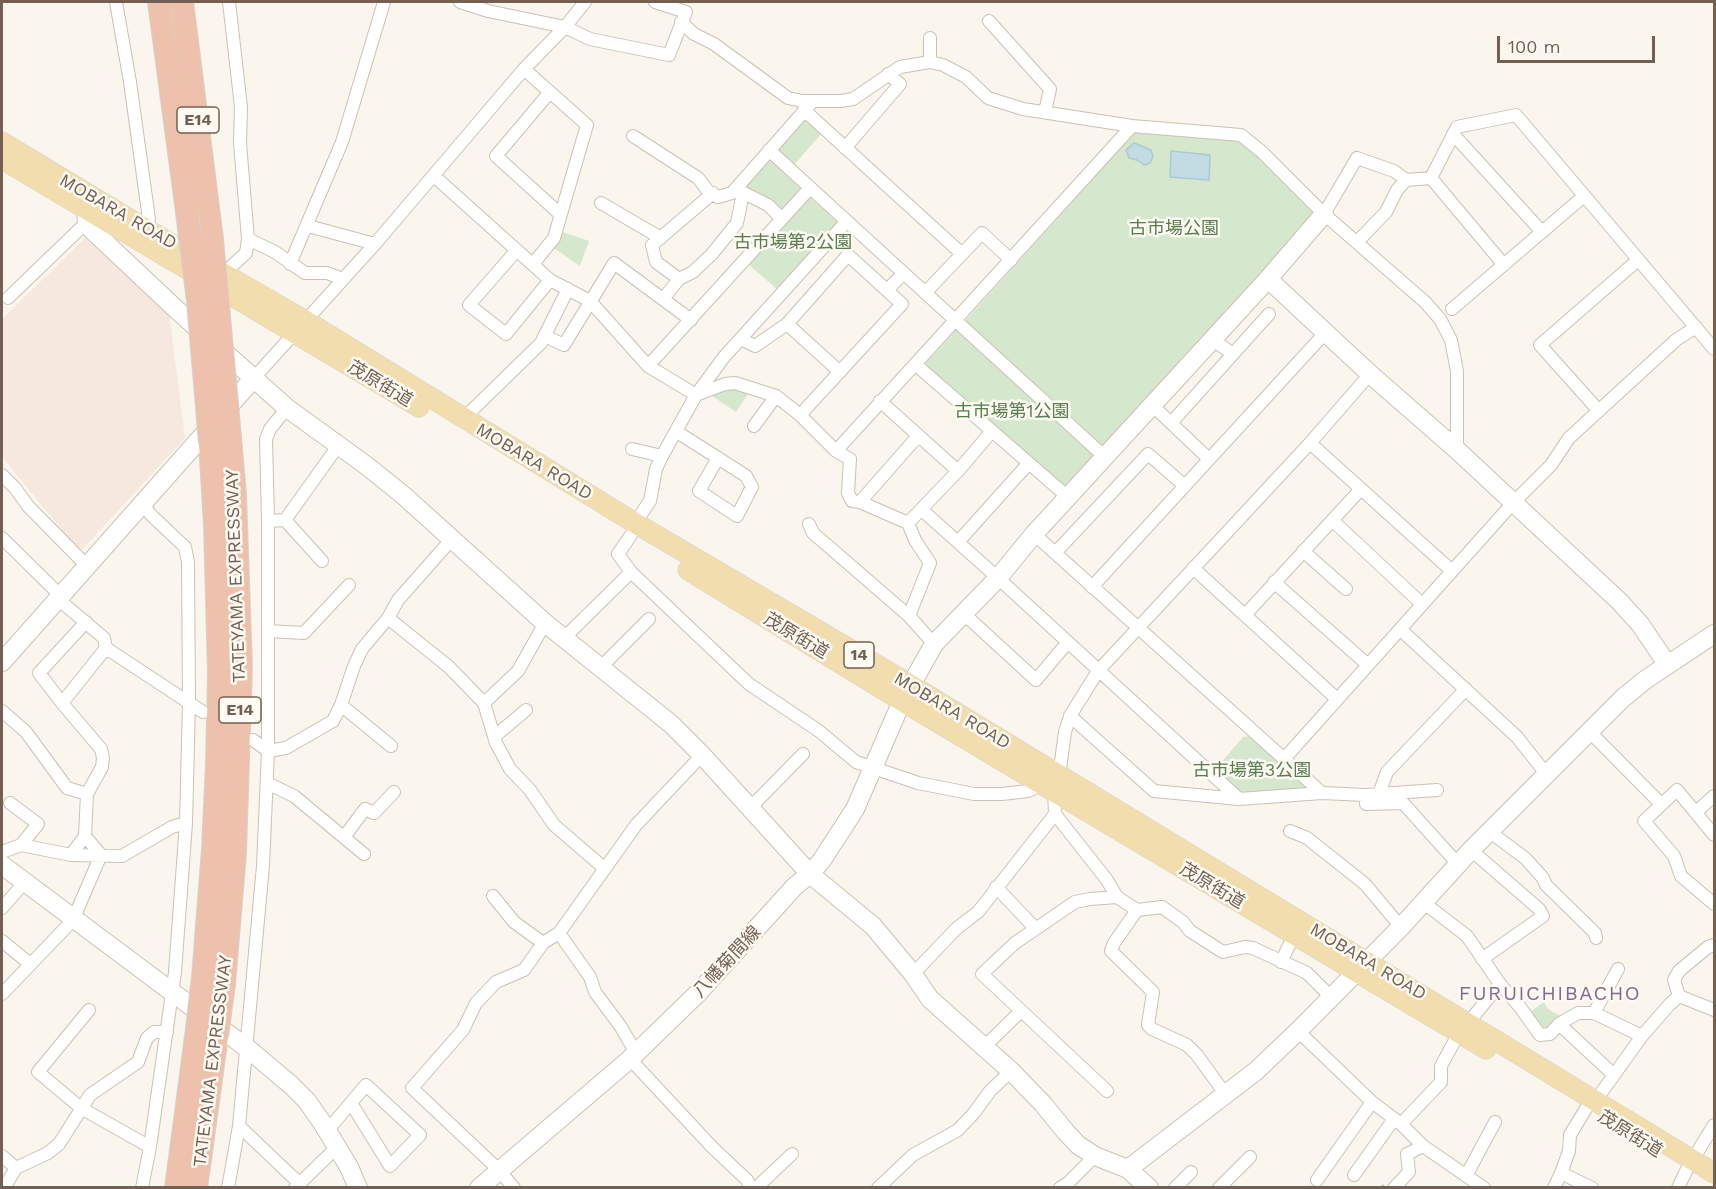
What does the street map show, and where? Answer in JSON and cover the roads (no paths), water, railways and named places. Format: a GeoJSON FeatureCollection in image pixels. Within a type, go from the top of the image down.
{"type":"FeatureCollection","features":[{"type":"Feature","properties":{"kind":"highway","name":"TATEYAMA EXPRESSWAY"},"geometry":{"type":"LineString","coordinates":[[159,2],[198,301],[220,440]]}},
{"type":"Feature","properties":{"kind":"highway","name":"TATEYAMA EXPRESSWAY"},"geometry":{"type":"LineString","coordinates":[[182,2],[212,239],[220,440],[213,981],[196,1188]]}},
{"type":"Feature","properties":{"kind":"highway","name":"TATEYAMA EXPRESSWAY"},"geometry":{"type":"LineString","coordinates":[[176,1188],[207,1033]]}},
{"type":"Feature","properties":{"kind":"main road","name":"MOBARA ROAD"},"geometry":{"type":"LineString","coordinates":[[2,142],[86,208],[146,229],[223,274],[301,327],[463,419],[633,529],[906,693],[1052,784],[1690,1164],[1714,1173]]}},
{"type":"Feature","properties":{"kind":"main road","name":"茂原街道"},"geometry":{"type":"LineString","coordinates":[[2,159],[301,327],[633,529]]}},
{"type":"Feature","properties":{"kind":"main road","name":"茂原街道"},"geometry":{"type":"LineString","coordinates":[[1052,784],[1294,935],[1362,967]]}},
{"type":"Feature","properties":{"kind":"main road","name":"14"},"geometry":{"type":"LineString","coordinates":[[1690,1164],[1713,1188]]}},
{"type":"Feature","properties":{"kind":"street"},"geometry":{"type":"LineString","coordinates":[[116,2],[130,82],[149,219],[146,229]]}},
{"type":"Feature","properties":{"kind":"street"},"geometry":{"type":"LineString","coordinates":[[223,274],[246,253],[248,239],[240,143],[241,107],[229,2]]}},
{"type":"Feature","properties":{"kind":"street"},"geometry":{"type":"LineString","coordinates":[[290,264],[342,142],[384,2]]}},
{"type":"Feature","properties":{"kind":"street"},"geometry":{"type":"LineString","coordinates":[[460,2],[488,11],[565,27],[590,39],[669,55],[686,12],[655,2]]}},
{"type":"Feature","properties":{"kind":"street"},"geometry":{"type":"LineString","coordinates":[[2,662],[375,244],[524,69],[565,27],[585,2]]}},
{"type":"Feature","properties":{"kind":"street"},"geometry":{"type":"LineString","coordinates":[[989,21],[1050,88],[1045,112]]}},
{"type":"Feature","properties":{"kind":"street"},"geometry":{"type":"LineString","coordinates":[[681,22],[694,34],[714,44],[788,98],[802,102],[853,99],[900,67],[930,62],[956,70],[988,98],[1023,108],[1132,126],[1241,135],[1262,152],[1324,214],[1425,302],[1440,320],[1451,340],[1457,371],[1457,450]]}},
{"type":"Feature","properties":{"kind":"street"},"geometry":{"type":"LineString","coordinates":[[930,38],[930,62]]}},
{"type":"Feature","properties":{"kind":"street"},"geometry":{"type":"LineString","coordinates":[[524,69],[587,125],[554,238],[532,264]]}},
{"type":"Feature","properties":{"kind":"street"},"geometry":{"type":"LineString","coordinates":[[845,148],[900,84],[888,74]]}},
{"type":"Feature","properties":{"kind":"street"},"geometry":{"type":"LineString","coordinates":[[550,92],[495,156],[560,214]]}},
{"type":"Feature","properties":{"kind":"street"},"geometry":{"type":"LineString","coordinates":[[633,136],[698,178],[718,197],[739,191],[769,150],[813,101]]}},
{"type":"Feature","properties":{"kind":"street"},"geometry":{"type":"LineString","coordinates":[[804,110],[962,254]]}},
{"type":"Feature","properties":{"kind":"street"},"geometry":{"type":"LineString","coordinates":[[1431,178],[1457,127],[1516,115],[1714,349]]}},
{"type":"Feature","properties":{"kind":"street"},"geometry":{"type":"LineString","coordinates":[[836,451],[1132,126]]}},
{"type":"Feature","properties":{"kind":"street"},"geometry":{"type":"LineString","coordinates":[[1453,134],[1542,232]]}},
{"type":"Feature","properties":{"kind":"street"},"geometry":{"type":"LineString","coordinates":[[769,150],[1106,458]]}},
{"type":"Feature","properties":{"kind":"street"},"geometry":{"type":"LineString","coordinates":[[1324,214],[1357,158],[1394,171],[1406,180],[1431,178]]}},
{"type":"Feature","properties":{"kind":"street"},"geometry":{"type":"LineString","coordinates":[[434,176],[550,280],[590,301],[648,366],[696,395]]}},
{"type":"Feature","properties":{"kind":"street"},"geometry":{"type":"LineString","coordinates":[[1431,178],[1504,265]]}},
{"type":"Feature","properties":{"kind":"street"},"geometry":{"type":"LineString","coordinates":[[1357,242],[1386,212],[1397,190],[1406,180]]}},
{"type":"Feature","properties":{"kind":"street"},"geometry":{"type":"LineString","coordinates":[[648,366],[810,188]]}},
{"type":"Feature","properties":{"kind":"street"},"geometry":{"type":"LineString","coordinates":[[739,191],[768,205],[782,219]]}},
{"type":"Feature","properties":{"kind":"street"},"geometry":{"type":"LineString","coordinates":[[663,299],[679,279],[693,272],[737,224],[739,191]]}},
{"type":"Feature","properties":{"kind":"street"},"geometry":{"type":"LineString","coordinates":[[679,279],[656,262],[652,245],[713,194]]}},
{"type":"Feature","properties":{"kind":"street"},"geometry":{"type":"LineString","coordinates":[[1452,309],[1584,196]]}},
{"type":"Feature","properties":{"kind":"street"},"geometry":{"type":"LineString","coordinates":[[601,203],[661,238]]}},
{"type":"Feature","properties":{"kind":"street"},"geometry":{"type":"LineString","coordinates":[[9,298],[86,208]]}},
{"type":"Feature","properties":{"kind":"street"},"geometry":{"type":"LineString","coordinates":[[86,208],[92,230],[253,379],[287,408],[403,495],[545,623],[671,724],[810,874],[873,926],[913,974],[930,999],[1011,1071],[1044,1104],[1078,1145],[1095,1156],[1128,1169],[1149,1188]]}},
{"type":"Feature","properties":{"kind":"street","name":"八幡菊間線"},"geometry":{"type":"LineString","coordinates":[[478,1188],[633,1056],[707,983],[795,886],[810,874],[822,860],[855,809],[906,693],[934,644],[998,578],[1034,534],[1214,340],[1324,214]]}},
{"type":"Feature","properties":{"kind":"street"},"geometry":{"type":"LineString","coordinates":[[847,221],[724,357],[696,395],[662,456],[656,470],[650,501],[618,554],[631,572],[749,684],[805,721],[856,762],[918,783],[974,794],[1028,791],[1052,784]]}},
{"type":"Feature","properties":{"kind":"street"},"geometry":{"type":"LineString","coordinates":[[308,226],[375,244]]}},
{"type":"Feature","properties":{"kind":"street"},"geometry":{"type":"LineString","coordinates":[[925,293],[982,233],[1011,260]]}},
{"type":"Feature","properties":{"kind":"street"},"geometry":{"type":"LineString","coordinates":[[248,239],[275,252],[305,273],[327,273],[343,279]]}},
{"type":"Feature","properties":{"kind":"street"},"geometry":{"type":"LineString","coordinates":[[516,251],[469,305],[506,334],[550,280]]}},
{"type":"Feature","properties":{"kind":"street"},"geometry":{"type":"LineString","coordinates":[[741,339],[755,346],[787,324],[848,255],[902,304],[800,415]]}},
{"type":"Feature","properties":{"kind":"street"},"geometry":{"type":"LineString","coordinates":[[1599,411],[1540,345],[1638,260]]}},
{"type":"Feature","properties":{"kind":"street"},"geometry":{"type":"LineString","coordinates":[[544,336],[564,345],[614,263],[691,320]]}},
{"type":"Feature","properties":{"kind":"street"},"geometry":{"type":"LineString","coordinates":[[887,291],[904,273]]}},
{"type":"Feature","properties":{"kind":"street"},"geometry":{"type":"LineString","coordinates":[[1269,279],[1619,601],[1640,624],[1667,664]]}},
{"type":"Feature","properties":{"kind":"street"},"geometry":{"type":"LineString","coordinates":[[463,419],[541,343],[568,289]]}},
{"type":"Feature","properties":{"kind":"street"},"geometry":{"type":"LineString","coordinates":[[1171,423],[1269,314]]}},
{"type":"Feature","properties":{"kind":"street"},"geometry":{"type":"LineString","coordinates":[[787,324],[840,372]]}},
{"type":"Feature","properties":{"kind":"street"},"geometry":{"type":"LineString","coordinates":[[1284,759],[1513,503],[1551,465],[1569,438],[1676,340],[1696,327]]}},
{"type":"Feature","properties":{"kind":"street"},"geometry":{"type":"LineString","coordinates":[[1092,586],[1326,332]]}},
{"type":"Feature","properties":{"kind":"street"},"geometry":{"type":"LineString","coordinates":[[1214,340],[1233,354]]}},
{"type":"Feature","properties":{"kind":"street"},"geometry":{"type":"LineString","coordinates":[[915,364],[1069,498]]}},
{"type":"Feature","properties":{"kind":"street"},"geometry":{"type":"LineString","coordinates":[[1331,998],[1306,973],[1253,948],[1245,947],[1223,952],[1190,931],[1183,922],[1162,907],[1137,910],[1117,897],[1107,880],[1055,814],[1052,784],[1070,716],[1098,671],[1310,443],[1370,374]]}},
{"type":"Feature","properties":{"kind":"street"},"geometry":{"type":"LineString","coordinates":[[696,395],[725,384],[735,383],[776,396],[800,415],[836,451],[850,459],[848,493],[852,501],[860,502],[908,523],[915,540],[930,563],[909,616]]}},
{"type":"Feature","properties":{"kind":"street"},"geometry":{"type":"LineString","coordinates":[[753,426],[776,396]]}},
{"type":"Feature","properties":{"kind":"street"},"geometry":{"type":"LineString","coordinates":[[880,401],[958,471]]}},
{"type":"Feature","properties":{"kind":"street"},"geometry":{"type":"LineString","coordinates":[[1153,406],[1209,459]]}},
{"type":"Feature","properties":{"kind":"street"},"geometry":{"type":"LineString","coordinates":[[228,1188],[239,1126],[264,866],[268,752],[266,439],[270,429],[287,408]]}},
{"type":"Feature","properties":{"kind":"street"},"geometry":{"type":"LineString","coordinates":[[908,523],[958,471],[992,431]]}},
{"type":"Feature","properties":{"kind":"street"},"geometry":{"type":"LineString","coordinates":[[677,432],[718,458],[746,476],[752,487],[737,516],[699,491],[718,458]]}},
{"type":"Feature","properties":{"kind":"street"},"geometry":{"type":"LineString","coordinates":[[860,502],[918,436]]}},
{"type":"Feature","properties":{"kind":"street"},"geometry":{"type":"LineString","coordinates":[[1310,443],[1452,571]]}},
{"type":"Feature","properties":{"kind":"street"},"geometry":{"type":"LineString","coordinates":[[285,520],[338,446]]}},
{"type":"Feature","properties":{"kind":"street"},"geometry":{"type":"LineString","coordinates":[[633,449],[662,456]]}},
{"type":"Feature","properties":{"kind":"street"},"geometry":{"type":"LineString","coordinates":[[1055,553],[1148,454],[1185,486]]}},
{"type":"Feature","properties":{"kind":"street"},"geometry":{"type":"LineString","coordinates":[[958,542],[1029,463]]}},
{"type":"Feature","properties":{"kind":"street"},"geometry":{"type":"LineString","coordinates":[[2,475],[28,506],[87,566]]}},
{"type":"Feature","properties":{"kind":"street"},"geometry":{"type":"LineString","coordinates":[[1245,615],[1361,489]]}},
{"type":"Feature","properties":{"kind":"street"},"geometry":{"type":"LineString","coordinates":[[142,503],[151,515],[185,547],[188,562],[189,702],[186,823],[172,993],[142,1188]]}},
{"type":"Feature","properties":{"kind":"street"},"geometry":{"type":"LineString","coordinates":[[922,510],[1239,799]]}},
{"type":"Feature","properties":{"kind":"street"},"geometry":{"type":"LineString","coordinates":[[268,521],[285,520]]}},
{"type":"Feature","properties":{"kind":"street"},"geometry":{"type":"LineString","coordinates":[[285,520],[322,561]]}},
{"type":"Feature","properties":{"kind":"street"},"geometry":{"type":"LineString","coordinates":[[1333,521],[1422,604]]}},
{"type":"Feature","properties":{"kind":"street"},"geometry":{"type":"LineString","coordinates":[[809,524],[813,533],[909,616],[934,644]]}},
{"type":"Feature","properties":{"kind":"street"},"geometry":{"type":"LineString","coordinates":[[1034,534],[1322,793]]}},
{"type":"Feature","properties":{"kind":"street"},"geometry":{"type":"LineString","coordinates":[[2,538],[59,598],[104,638],[106,648],[203,712]]}},
{"type":"Feature","properties":{"kind":"street"},"geometry":{"type":"LineString","coordinates":[[268,752],[286,748],[333,721],[362,649],[388,618],[398,600],[451,540]]}},
{"type":"Feature","properties":{"kind":"street"},"geometry":{"type":"LineString","coordinates":[[1304,551],[1346,589]]}},
{"type":"Feature","properties":{"kind":"street"},"geometry":{"type":"LineString","coordinates":[[1194,568],[1337,699]]}},
{"type":"Feature","properties":{"kind":"street"},"geometry":{"type":"LineString","coordinates":[[564,638],[631,572]]}},
{"type":"Feature","properties":{"kind":"street"},"geometry":{"type":"LineString","coordinates":[[1274,582],[1368,665]]}},
{"type":"Feature","properties":{"kind":"street"},"geometry":{"type":"LineString","coordinates":[[268,631],[304,633],[349,585]]}},
{"type":"Feature","properties":{"kind":"street"},"geometry":{"type":"LineString","coordinates":[[963,613],[1036,680],[1068,642]]}},
{"type":"Feature","properties":{"kind":"street"},"geometry":{"type":"LineString","coordinates":[[388,618],[449,667],[484,703],[494,737],[510,769],[530,790],[554,825],[604,868]]}},
{"type":"Feature","properties":{"kind":"street"},"geometry":{"type":"LineString","coordinates":[[601,667],[649,619]]}},
{"type":"Feature","properties":{"kind":"street"},"geometry":{"type":"LineString","coordinates":[[71,855],[85,836],[87,794],[102,767],[103,758],[100,749],[39,673],[86,622]]}},
{"type":"Feature","properties":{"kind":"street"},"geometry":{"type":"LineString","coordinates":[[484,703],[518,671],[545,623]]}},
{"type":"Feature","properties":{"kind":"street"},"geometry":{"type":"LineString","coordinates":[[1400,629],[1517,737],[1547,775]]}},
{"type":"Feature","properties":{"kind":"street"},"geometry":{"type":"LineString","coordinates":[[1128,1169],[1256,1071],[1362,967],[1458,864],[1623,698],[1667,664],[1714,634]]}},
{"type":"Feature","properties":{"kind":"street"},"geometry":{"type":"LineString","coordinates":[[62,703],[106,648]]}},
{"type":"Feature","properties":{"kind":"street"},"geometry":{"type":"LineString","coordinates":[[1380,794],[1387,772],[1466,689]]}},
{"type":"Feature","properties":{"kind":"street"},"geometry":{"type":"LineString","coordinates":[[341,705],[391,746]]}},
{"type":"Feature","properties":{"kind":"street"},"geometry":{"type":"LineString","coordinates":[[494,737],[526,710]]}},
{"type":"Feature","properties":{"kind":"street"},"geometry":{"type":"LineString","coordinates":[[2,711],[26,732],[67,788],[87,794]]}},
{"type":"Feature","properties":{"kind":"street"},"geometry":{"type":"LineString","coordinates":[[1070,716],[1154,791],[1239,799],[1322,793],[1365,795],[1437,790]]}},
{"type":"Feature","properties":{"kind":"street"},"geometry":{"type":"LineString","coordinates":[[1589,731],[1661,804]]}},
{"type":"Feature","properties":{"kind":"street"},"geometry":{"type":"LineString","coordinates":[[253,740],[268,752]]}},
{"type":"Feature","properties":{"kind":"street"},"geometry":{"type":"LineString","coordinates":[[750,808],[803,754]]}},
{"type":"Feature","properties":{"kind":"street"},"geometry":{"type":"LineString","coordinates":[[514,1188],[499,1170],[412,1088],[463,1030],[476,1003],[496,982],[524,970],[543,944],[559,933],[636,825],[702,755]]}},
{"type":"Feature","properties":{"kind":"street"},"geometry":{"type":"LineString","coordinates":[[267,783],[294,796],[364,854]]}},
{"type":"Feature","properties":{"kind":"street"},"geometry":{"type":"LineString","coordinates":[[1714,835],[1677,790],[1644,821],[1674,856],[1681,876],[1714,904]]}},
{"type":"Feature","properties":{"kind":"street"},"geometry":{"type":"LineString","coordinates":[[344,837],[365,809],[374,813],[394,792]]}},
{"type":"Feature","properties":{"kind":"street"},"geometry":{"type":"LineString","coordinates":[[1365,795],[1366,804],[1403,803],[1458,864]]}},
{"type":"Feature","properties":{"kind":"street"},"geometry":{"type":"LineString","coordinates":[[1696,812],[1714,796]]}},
{"type":"Feature","properties":{"kind":"street"},"geometry":{"type":"LineString","coordinates":[[2,852],[21,845],[38,824],[9,802]]}},
{"type":"Feature","properties":{"kind":"street"},"geometry":{"type":"LineString","coordinates":[[913,974],[957,928],[978,912],[1055,814]]}},
{"type":"Feature","properties":{"kind":"street"},"geometry":{"type":"LineString","coordinates":[[21,845],[71,855],[122,856],[172,827],[186,823]]}},
{"type":"Feature","properties":{"kind":"street"},"geometry":{"type":"LineString","coordinates":[[1290,831],[1307,838],[1365,884],[1401,927]]}},
{"type":"Feature","properties":{"kind":"street"},"geometry":{"type":"LineString","coordinates":[[1490,832],[1525,858],[1543,878],[1546,885],[1595,933],[1596,938]]}},
{"type":"Feature","properties":{"kind":"street"},"geometry":{"type":"LineString","coordinates":[[85,836],[101,855]]}},
{"type":"Feature","properties":{"kind":"street"},"geometry":{"type":"LineString","coordinates":[[1472,850],[1539,909],[1543,916],[1482,959]]}},
{"type":"Feature","properties":{"kind":"street"},"geometry":{"type":"LineString","coordinates":[[2,994],[73,920],[101,855]]}},
{"type":"Feature","properties":{"kind":"street"},"geometry":{"type":"LineString","coordinates":[[2,865],[247,1048],[291,1085],[307,1101],[327,1131],[349,1167],[357,1188]]}},
{"type":"Feature","properties":{"kind":"street"},"geometry":{"type":"LineString","coordinates":[[2,908],[24,883]]}},
{"type":"Feature","properties":{"kind":"street"},"geometry":{"type":"LineString","coordinates":[[996,887],[1035,928]]}},
{"type":"Feature","properties":{"kind":"street"},"geometry":{"type":"LineString","coordinates":[[493,896],[514,922],[543,944]]}},
{"type":"Feature","properties":{"kind":"street"},"geometry":{"type":"LineString","coordinates":[[1107,1091],[982,974],[1014,943],[1076,902],[1117,897]]}},
{"type":"Feature","properties":{"kind":"street"},"geometry":{"type":"LineString","coordinates":[[1424,903],[1467,936],[1500,984],[1540,1035],[1550,1034],[1559,1024],[1578,1012],[1594,1013],[1642,1036]]}},
{"type":"Feature","properties":{"kind":"street"},"geometry":{"type":"LineString","coordinates":[[1137,910],[1111,951],[1153,992],[1148,1025],[1187,1045],[1226,1095]]}},
{"type":"Feature","properties":{"kind":"street"},"geometry":{"type":"LineString","coordinates":[[559,933],[590,977],[595,992],[621,1027],[633,1056],[712,1147],[753,1188],[792,1154]]}},
{"type":"Feature","properties":{"kind":"street"},"geometry":{"type":"LineString","coordinates":[[1281,962],[1294,935]]}},
{"type":"Feature","properties":{"kind":"street"},"geometry":{"type":"LineString","coordinates":[[2,941],[30,964]]}},
{"type":"Feature","properties":{"kind":"street"},"geometry":{"type":"LineString","coordinates":[[1679,996],[1674,980],[1679,971],[1708,947],[1714,945]]}},
{"type":"Feature","properties":{"kind":"street"},"geometry":{"type":"LineString","coordinates":[[1594,1013],[1618,969]]}},
{"type":"Feature","properties":{"kind":"street"},"geometry":{"type":"LineString","coordinates":[[1354,1175],[1398,1121],[1441,1082],[1442,1066],[1463,1028],[1500,984]]}},
{"type":"Feature","properties":{"kind":"street"},"geometry":{"type":"LineString","coordinates":[[1679,996],[1714,1010]]}},
{"type":"Feature","properties":{"kind":"street"},"geometry":{"type":"LineString","coordinates":[[1554,1188],[1569,1151],[1570,1135],[1642,1036],[1679,996]]}},
{"type":"Feature","properties":{"kind":"street"},"geometry":{"type":"LineString","coordinates":[[88,1010],[38,1072],[81,1108],[150,1147]]}},
{"type":"Feature","properties":{"kind":"street"},"geometry":{"type":"LineString","coordinates":[[984,1047],[1021,1011]]}},
{"type":"Feature","properties":{"kind":"street"},"geometry":{"type":"LineString","coordinates":[[1559,1024],[1614,1075]]}},
{"type":"Feature","properties":{"kind":"street"},"geometry":{"type":"LineString","coordinates":[[1298,1031],[1372,1102],[1398,1121],[1423,1146],[1484,1188]]}},
{"type":"Feature","properties":{"kind":"street"},"geometry":{"type":"LineString","coordinates":[[4,1188],[16,1168],[48,1153],[59,1144],[90,1095],[138,1062],[147,1038],[154,1032],[167,1032]]}},
{"type":"Feature","properties":{"kind":"street"},"geometry":{"type":"LineString","coordinates":[[878,1188],[913,1155],[958,1130],[990,1091],[1011,1071]]}},
{"type":"Feature","properties":{"kind":"street"},"geometry":{"type":"LineString","coordinates":[[327,1131],[366,1085],[420,1134],[390,1166],[351,1103]]}},
{"type":"Feature","properties":{"kind":"street"},"geometry":{"type":"LineString","coordinates":[[1317,1180],[1372,1102]]}},
{"type":"Feature","properties":{"kind":"street"},"geometry":{"type":"LineString","coordinates":[[1466,1176],[1495,1122]]}},
{"type":"Feature","properties":{"kind":"street"},"geometry":{"type":"LineString","coordinates":[[1678,1188],[1714,1125]]}},
{"type":"Feature","properties":{"kind":"street"},"geometry":{"type":"LineString","coordinates":[[239,1126],[297,1185],[337,1147]]}},
{"type":"Feature","properties":{"kind":"street"},"geometry":{"type":"LineString","coordinates":[[1394,1188],[1409,1172],[1407,1154],[1423,1146]]}},
{"type":"Feature","properties":{"kind":"street"},"geometry":{"type":"LineString","coordinates":[[2,1156],[16,1168]]}},
{"type":"Feature","properties":{"kind":"street"},"geometry":{"type":"LineString","coordinates":[[1060,1188],[1095,1156]]}},
{"type":"Feature","properties":{"kind":"street"},"geometry":{"type":"LineString","coordinates":[[1219,1188],[1250,1157]]}},
{"type":"Feature","properties":{"kind":"street"},"geometry":{"type":"LineString","coordinates":[[1174,1188],[1191,1172]]}},
{"type":"Feature","properties":{"kind":"street"},"geometry":{"type":"LineString","coordinates":[[1561,1173],[1592,1188]]}},
{"type":"Feature","properties":{"kind":"water"},"geometry":{"type":"Polygon","coordinates":[[[1134,143],[1151,150],[1153,157],[1150,163],[1144,165],[1129,158],[1126,150],[1134,143]]]}},
{"type":"Feature","properties":{"kind":"water"},"geometry":{"type":"Polygon","coordinates":[[[1171,151],[1210,155],[1209,180],[1170,177],[1171,151]]]}},
{"type":"Feature","properties":{"kind":"district","name":"FURUICHIBACHO"},"geometry":{"type":"Point","coordinates":[1550,994]}},
{"type":"Feature","properties":{"kind":"park label","name":"古市場公園"},"geometry":{"type":"Point","coordinates":[1174,229]}},
{"type":"Feature","properties":{"kind":"park label","name":"古市場第2公園"},"geometry":{"type":"Point","coordinates":[793,243]}},
{"type":"Feature","properties":{"kind":"park label","name":"古市場第1公園"},"geometry":{"type":"Point","coordinates":[1012,412]}},
{"type":"Feature","properties":{"kind":"park label","name":"古市場第3公園"},"geometry":{"type":"Point","coordinates":[1252,771]}}]}
